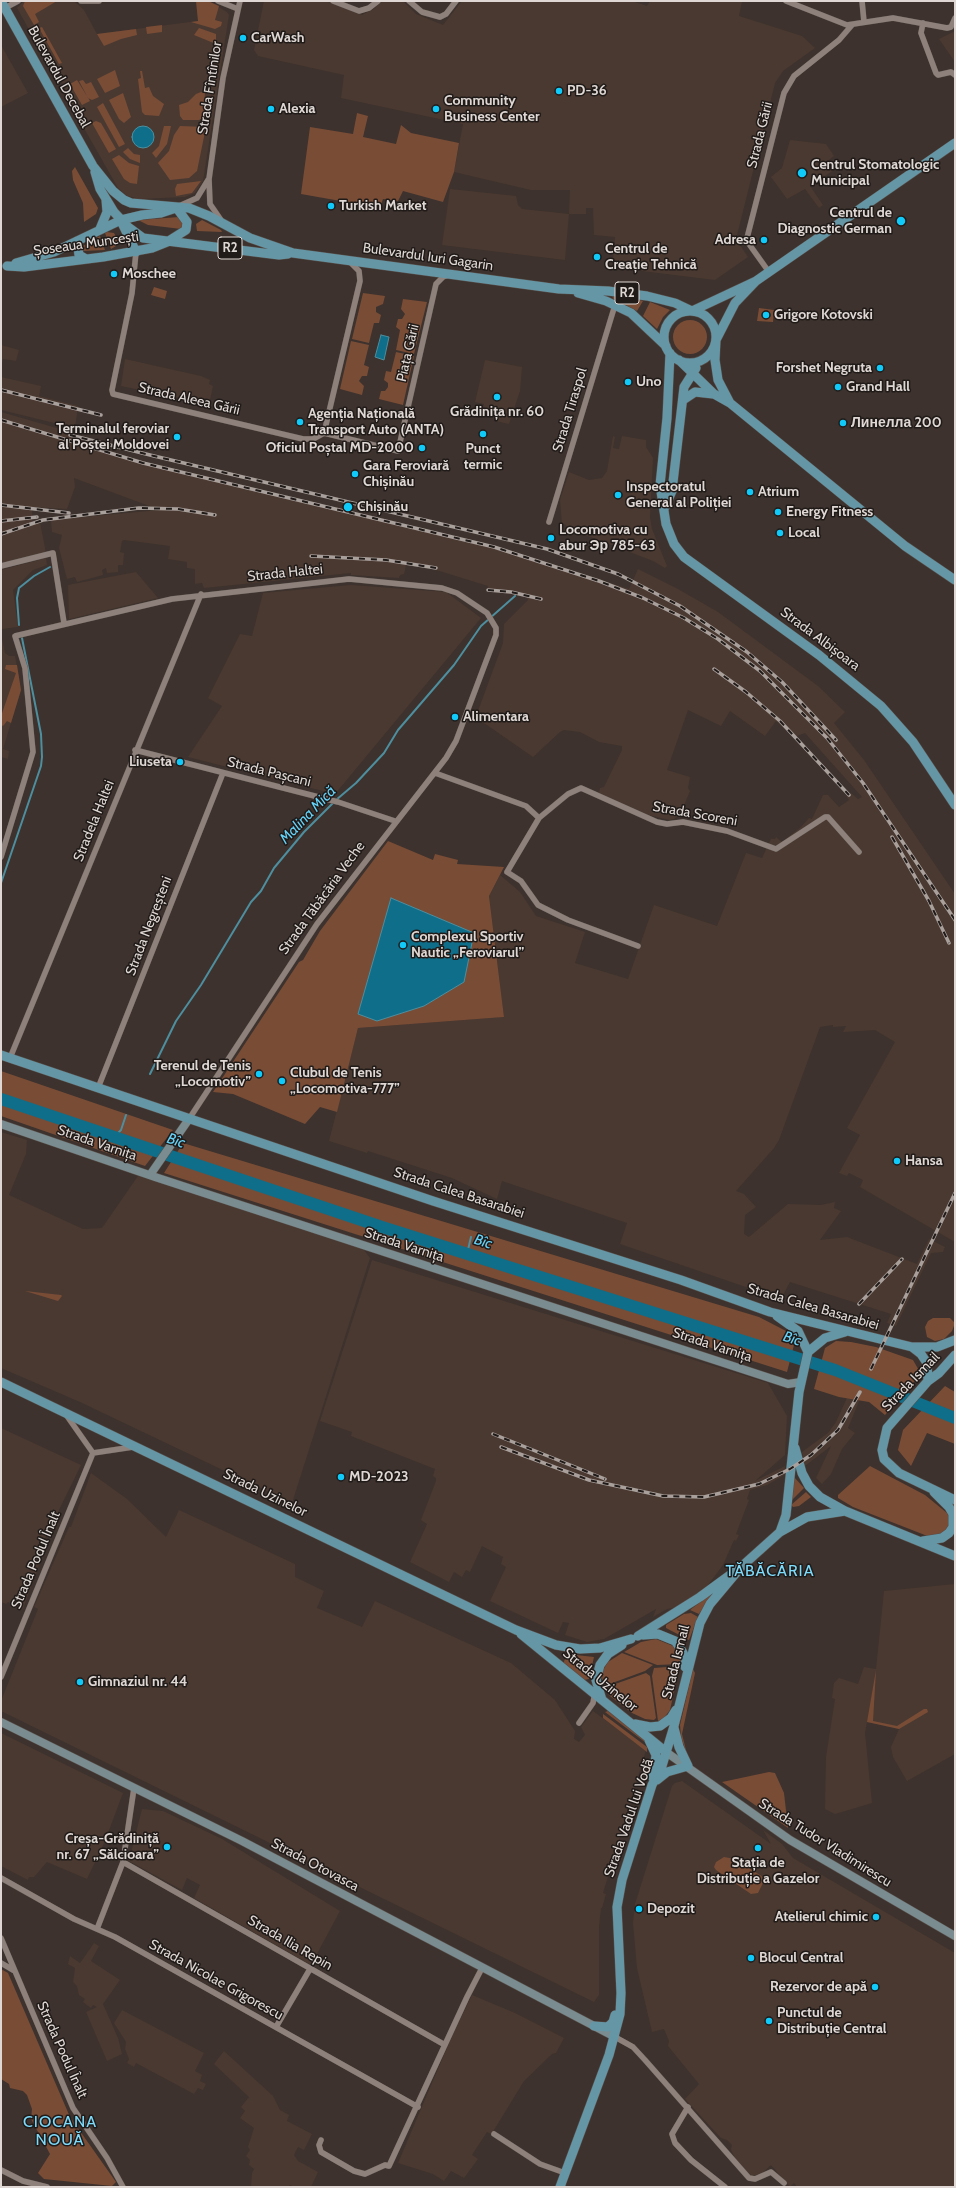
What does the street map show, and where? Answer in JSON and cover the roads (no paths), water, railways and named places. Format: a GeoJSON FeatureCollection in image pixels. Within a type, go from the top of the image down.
{"type":"FeatureCollection","features":[{"type":"Feature","properties":{"kind":"main road","name":"Bulevardul Decebal"},"geometry":{"type":"LineString","coordinates":[[3,4],[93,166],[112,191],[124,200],[140,204],[176,207]]}},
{"type":"Feature","properties":{"kind":"main road"},"geometry":{"type":"LineString","coordinates":[[955,143],[756,281],[692,311],[679,314],[668,323],[665,333],[668,349],[714,394],[730,403],[893,537],[955,580]]}},
{"type":"Feature","properties":{"kind":"main road","name":"Bulevardul Decebal"},"geometry":{"type":"LineString","coordinates":[[93,166],[105,198],[121,220]]}},
{"type":"Feature","properties":{"kind":"main road"},"geometry":{"type":"LineString","coordinates":[[100,229],[107,212],[105,198]]}},
{"type":"Feature","properties":{"kind":"main road"},"geometry":{"type":"LineString","coordinates":[[167,242],[183,232],[187,226],[185,218],[176,207]]}},
{"type":"Feature","properties":{"kind":"main road","name":"Bulevardul Iuri Gagarin"},"geometry":{"type":"LineString","coordinates":[[121,220],[142,214],[161,213],[176,207],[198,211],[259,242],[293,253],[559,289],[608,291],[659,298],[692,311]]}},
{"type":"Feature","properties":{"kind":"main road"},"geometry":{"type":"LineString","coordinates":[[121,220],[136,252]]}},
{"type":"Feature","properties":{"kind":"main road","name":"Bulevardul Iuri Gagarin"},"geometry":{"type":"LineString","coordinates":[[121,220],[143,238],[167,242],[203,244],[279,255],[293,253]]}},
{"type":"Feature","properties":{"kind":"main road","name":"Șoseaua Muncești"},"geometry":{"type":"LineString","coordinates":[[4,266],[41,256],[121,220]]}},
{"type":"Feature","properties":{"kind":"main road"},"geometry":{"type":"LineString","coordinates":[[77,241],[79,255],[86,259]]}},
{"type":"Feature","properties":{"kind":"main road","name":"Șoseaua Muncești"},"geometry":{"type":"LineString","coordinates":[[4,266],[24,267],[136,252],[167,242]]}},
{"type":"Feature","properties":{"kind":"main road"},"geometry":{"type":"LineString","coordinates":[[679,360],[691,363],[701,360],[710,354],[728,314],[756,281]]}},
{"type":"Feature","properties":{"kind":"main road","name":"Bulevardul Iuri Gagarin"},"geometry":{"type":"LineString","coordinates":[[559,289],[615,305],[637,318],[668,349]]}},
{"type":"Feature","properties":{"kind":"main road"},"geometry":{"type":"LineString","coordinates":[[692,311],[703,315],[710,321],[715,330],[715,360],[718,380],[730,403]]}},
{"type":"Feature","properties":{"kind":"main road","name":"Strada Albișoara"},"geometry":{"type":"LineString","coordinates":[[668,349],[667,418],[660,485],[669,533],[674,544],[684,556],[819,655],[875,701],[913,742],[955,805]]}},
{"type":"Feature","properties":{"kind":"main road"},"geometry":{"type":"LineString","coordinates":[[665,507],[672,491],[684,387],[701,360]]}},
{"type":"Feature","properties":{"kind":"main road"},"geometry":{"type":"LineString","coordinates":[[683,400],[695,392],[701,391],[714,394]]}},
{"type":"Feature","properties":{"kind":"main road","name":"Strada Calea Basarabiei"},"geometry":{"type":"LineString","coordinates":[[5,1057],[189,1119],[681,1280],[770,1312],[912,1347],[937,1347],[955,1340]]}},
{"type":"Feature","properties":{"kind":"main road"},"geometry":{"type":"LineString","coordinates":[[770,1312],[798,1330],[808,1353]]}},
{"type":"Feature","properties":{"kind":"main road"},"geometry":{"type":"LineString","coordinates":[[780,1532],[786,1515],[801,1378],[808,1353],[825,1338],[837,1333],[850,1332]]}},
{"type":"Feature","properties":{"kind":"main road"},"geometry":{"type":"LineString","coordinates":[[912,1347],[921,1354],[927,1363],[928,1382]]}},
{"type":"Feature","properties":{"kind":"main road","name":"Strada Ismail"},"geometry":{"type":"LineString","coordinates":[[929,1487],[899,1473],[884,1459],[882,1450],[887,1428],[928,1382],[939,1373],[955,1355]]}},
{"type":"Feature","properties":{"kind":"main road","name":"Strada Uzinelor"},"geometry":{"type":"LineString","coordinates":[[1,1382],[516,1630],[556,1645],[574,1648],[600,1648],[635,1638]]}},
{"type":"Feature","properties":{"kind":"main road"},"geometry":{"type":"LineString","coordinates":[[794,1445],[802,1473],[809,1486],[820,1498],[845,1511],[955,1556]]}},
{"type":"Feature","properties":{"kind":"main road"},"geometry":{"type":"LineString","coordinates":[[929,1487],[955,1500]]}},
{"type":"Feature","properties":{"kind":"main road"},"geometry":{"type":"LineString","coordinates":[[920,1542],[942,1538],[949,1533],[954,1521],[949,1507],[929,1487]]}},
{"type":"Feature","properties":{"kind":"main road","name":"Strada Ismail"},"geometry":{"type":"LineString","coordinates":[[635,1638],[700,1597],[741,1567],[780,1532],[807,1517],[845,1511]]}},
{"type":"Feature","properties":{"kind":"main road","name":"Strada Ismail"},"geometry":{"type":"LineString","coordinates":[[666,1752],[674,1726],[694,1642],[702,1617],[710,1604],[741,1567]]}},
{"type":"Feature","properties":{"kind":"main road","name":"Strada Uzinelor"},"geometry":{"type":"LineString","coordinates":[[516,1630],[666,1752]]}},
{"type":"Feature","properties":{"kind":"main road"},"geometry":{"type":"LineString","coordinates":[[604,1703],[598,1688],[597,1672],[602,1661],[608,1654],[635,1638],[658,1634],[670,1638],[679,1645],[686,1659],[685,1679]]}},
{"type":"Feature","properties":{"kind":"main road"},"geometry":{"type":"LineString","coordinates":[[625,1719],[645,1727],[660,1726],[671,1718],[679,1705]]}},
{"type":"Feature","properties":{"kind":"main road"},"geometry":{"type":"LineString","coordinates":[[651,1788],[667,1772],[688,1766],[679,1747],[674,1726]]}},
{"type":"Feature","properties":{"kind":"main road"},"geometry":{"type":"LineString","coordinates":[[641,1732],[651,1743],[656,1755],[651,1788]]}},
{"type":"Feature","properties":{"kind":"main road","name":"Strada Vadul lui Vodă"},"geometry":{"type":"LineString","coordinates":[[560,2187],[615,2037],[621,2003],[618,1907],[622,1880],[651,1788],[666,1752]]}},
{"type":"Feature","properties":{"kind":"main road"},"geometry":{"type":"LineString","coordinates":[[594,2026],[605,2028],[614,2019],[619,1943]]}},
{"type":"Feature","properties":{"kind":"street"},"geometry":{"type":"LineString","coordinates":[[3,4],[18,1]]}},
{"type":"Feature","properties":{"kind":"street"},"geometry":{"type":"LineString","coordinates":[[81,1],[99,1]]}},
{"type":"Feature","properties":{"kind":"street"},"geometry":{"type":"LineString","coordinates":[[218,1],[238,9]]}},
{"type":"Feature","properties":{"kind":"street","name":"Strada Fîntînilor"},"geometry":{"type":"LineString","coordinates":[[226,226],[211,209],[209,180],[223,78],[240,1]]}},
{"type":"Feature","properties":{"kind":"street"},"geometry":{"type":"LineString","coordinates":[[333,1],[359,11],[369,8],[378,1]]}},
{"type":"Feature","properties":{"kind":"street"},"geometry":{"type":"LineString","coordinates":[[410,1],[428,15],[442,17],[456,1]]}},
{"type":"Feature","properties":{"kind":"street"},"geometry":{"type":"LineString","coordinates":[[786,1],[835,22],[852,25],[893,18],[951,27],[955,18]]}},
{"type":"Feature","properties":{"kind":"street"},"geometry":{"type":"LineString","coordinates":[[862,1],[864,22]]}},
{"type":"Feature","properties":{"kind":"street"},"geometry":{"type":"LineString","coordinates":[[923,23],[921,33],[936,72],[941,75],[951,72],[955,75]]}},
{"type":"Feature","properties":{"kind":"street","name":"Strada Gării"},"geometry":{"type":"LineString","coordinates":[[769,272],[749,244],[747,238],[786,87],[794,76],[839,40],[852,25]]}},
{"type":"Feature","properties":{"kind":"street","name":"Strada Fîntînilor"},"geometry":{"type":"LineString","coordinates":[[176,207],[197,198],[209,180]]}},
{"type":"Feature","properties":{"kind":"street","name":"Strada Aleea Gării"},"geometry":{"type":"LineString","coordinates":[[136,252],[132,293],[112,393],[303,439],[313,439],[324,433]]}},
{"type":"Feature","properties":{"kind":"street"},"geometry":{"type":"LineString","coordinates":[[324,433],[360,281],[359,271],[356,266],[343,260]]}},
{"type":"Feature","properties":{"kind":"street","name":"Piața Gării"},"geometry":{"type":"LineString","coordinates":[[324,433],[398,451],[436,284],[443,277],[457,275]]}},
{"type":"Feature","properties":{"kind":"street","name":"Strada Tiraspol"},"geometry":{"type":"LineString","coordinates":[[549,522],[615,305]]}},
{"type":"Feature","properties":{"kind":"street"},"geometry":{"type":"LineString","coordinates":[[1,566],[53,553],[64,623]]}},
{"type":"Feature","properties":{"kind":"street","name":"Strada Haltei"},"geometry":{"type":"LineString","coordinates":[[1,857],[25,780],[33,747],[25,668],[15,636],[64,623],[200,594],[349,579],[381,580],[448,589],[482,609],[489,616],[495,626]]}},
{"type":"Feature","properties":{"kind":"street","name":"Stradela Haltei"},"geometry":{"type":"LineString","coordinates":[[5,1057],[200,594]]}},
{"type":"Feature","properties":{"kind":"street","name":"Strada Tăbăcăria Veche"},"geometry":{"type":"LineString","coordinates":[[152,1173],[317,924],[395,821],[435,773],[456,741],[496,636],[495,626]]}},
{"type":"Feature","properties":{"kind":"street","name":"Strada Pașcani"},"geometry":{"type":"LineString","coordinates":[[135,750],[332,800],[382,815],[395,821]]}},
{"type":"Feature","properties":{"kind":"street","name":"Strada Negreșteni"},"geometry":{"type":"LineString","coordinates":[[98,1088],[223,773]]}},
{"type":"Feature","properties":{"kind":"street"},"geometry":{"type":"LineString","coordinates":[[435,773],[526,806],[539,818],[507,872],[522,881],[538,905],[568,920],[638,946]]}},
{"type":"Feature","properties":{"kind":"street","name":"Strada Scoreni"},"geometry":{"type":"LineString","coordinates":[[539,818],[568,794],[581,788],[657,822],[667,824],[683,822],[727,831],[776,849],[825,817],[828,817],[859,852]]}},
{"type":"Feature","properties":{"kind":"street","name":"Strada Varnița"},"geometry":{"type":"LineString","coordinates":[[1,1124],[788,1384],[801,1378]]}},
{"type":"Feature","properties":{"kind":"street"},"geometry":{"type":"LineString","coordinates":[[63,1411],[77,1427],[93,1453],[137,1447]]}},
{"type":"Feature","properties":{"kind":"street","name":"Strada Podul Înalt"},"geometry":{"type":"LineString","coordinates":[[1,1677],[93,1453]]}},
{"type":"Feature","properties":{"kind":"street"},"geometry":{"type":"LineString","coordinates":[[579,1723],[593,1703],[597,1672]]}},
{"type":"Feature","properties":{"kind":"street","name":"Strada Otovasca"},"geometry":{"type":"LineString","coordinates":[[1,1722],[235,1837],[615,2037]]}},
{"type":"Feature","properties":{"kind":"street","name":"Strada Tudor Vladimirescu"},"geometry":{"type":"LineString","coordinates":[[666,1752],[688,1766],[790,1840],[955,1936]]}},
{"type":"Feature","properties":{"kind":"street"},"geometry":{"type":"LineString","coordinates":[[97,1929],[123,1862],[134,1788]]}},
{"type":"Feature","properties":{"kind":"street","name":"Strada Ilia Repin"},"geometry":{"type":"LineString","coordinates":[[123,1862],[445,2045]]}},
{"type":"Feature","properties":{"kind":"street","name":"Strada Nicolae Grigorescu"},"geometry":{"type":"LineString","coordinates":[[1,1878],[74,1919],[128,1944],[418,2107]]}},
{"type":"Feature","properties":{"kind":"street","name":"Strada Podul Înalt"},"geometry":{"type":"LineString","coordinates":[[1,1938],[73,2108],[107,2158],[123,2187]]}},
{"type":"Feature","properties":{"kind":"street"},"geometry":{"type":"LineString","coordinates":[[1,1963],[14,1970]]}},
{"type":"Feature","properties":{"kind":"street"},"geometry":{"type":"LineString","coordinates":[[321,2140],[319,2145],[321,2152],[354,2171],[365,2174],[385,2165],[389,2166],[482,1968]]}},
{"type":"Feature","properties":{"kind":"street"},"geometry":{"type":"LineString","coordinates":[[276,2027],[310,1969]]}},
{"type":"Feature","properties":{"kind":"street"},"geometry":{"type":"LineString","coordinates":[[615,2037],[633,2047],[688,2107],[749,2178],[755,2179],[771,2172],[784,2183]]}},
{"type":"Feature","properties":{"kind":"street"},"geometry":{"type":"LineString","coordinates":[[688,2107],[672,2134],[675,2143],[691,2160],[725,2187]]}},
{"type":"Feature","properties":{"kind":"street"},"geometry":{"type":"LineString","coordinates":[[494,2134],[540,2164],[565,2173]]}},
{"type":"Feature","properties":{"kind":"street"},"geometry":{"type":"LineString","coordinates":[[1,2170],[35,2186],[47,2187]]}},
{"type":"Feature","properties":{"kind":"water"},"geometry":{"type":"Polygon","coordinates":[[[143,126],[151,129],[154,137],[151,145],[143,148],[135,145],[132,137],[135,129],[143,126]]]}},
{"type":"Feature","properties":{"kind":"water"},"geometry":{"type":"Polygon","coordinates":[[[381,335],[389,337],[384,360],[375,357],[381,335]]]}},
{"type":"Feature","properties":{"kind":"water"},"geometry":{"type":"Polygon","coordinates":[[[391,898],[474,933],[464,982],[424,1006],[377,1021],[358,1014],[391,898]]]}},
{"type":"Feature","properties":{"kind":"waterway"},"geometry":{"type":"LineString","coordinates":[[19,625],[17,598],[19,588],[34,576],[50,567]]}},
{"type":"Feature","properties":{"kind":"waterway","name":"Malina Mică"},"geometry":{"type":"LineString","coordinates":[[336,800],[356,783],[384,753],[398,730],[454,665],[481,626],[515,596]]}},
{"type":"Feature","properties":{"kind":"waterway"},"geometry":{"type":"LineString","coordinates":[[1,883],[41,766],[42,757],[41,734],[22,638]]}},
{"type":"Feature","properties":{"kind":"waterway","name":"Malina Mică"},"geometry":{"type":"LineString","coordinates":[[150,1074],[176,1021],[201,985],[251,902],[261,891],[274,868],[304,832],[333,803]]}},
{"type":"Feature","properties":{"kind":"waterway","name":"Bîc"},"geometry":{"type":"LineString","coordinates":[[1,1099],[382,1227],[835,1370],[955,1418]]}},
{"type":"Feature","properties":{"kind":"waterway","name":"Malina Mică"},"geometry":{"type":"LineString","coordinates":[[114,1137],[121,1130],[126,1115]]}},
{"type":"Feature","properties":{"kind":"waterway"},"geometry":{"type":"LineString","coordinates":[[467,1254],[471,1237]]}},
{"type":"Feature","properties":{"kind":"railway"},"geometry":{"type":"LineString","coordinates":[[1,390],[101,415]]}},
{"type":"Feature","properties":{"kind":"railway"},"geometry":{"type":"LineString","coordinates":[[1,420],[143,463],[494,547],[599,581],[643,598],[684,618],[718,639],[760,671],[827,738],[863,783],[955,920]]}},
{"type":"Feature","properties":{"kind":"railway"},"geometry":{"type":"LineString","coordinates":[[70,435],[547,549],[618,574],[680,606],[747,652],[782,682],[836,740]]}},
{"type":"Feature","properties":{"kind":"railway"},"geometry":{"type":"LineString","coordinates":[[1,505],[69,513]]}},
{"type":"Feature","properties":{"kind":"railway"},"geometry":{"type":"LineString","coordinates":[[1,534],[43,520],[139,508],[178,509],[215,515]]}},
{"type":"Feature","properties":{"kind":"railway"},"geometry":{"type":"LineString","coordinates":[[1,521],[37,517]]}},
{"type":"Feature","properties":{"kind":"railway"},"geometry":{"type":"LineString","coordinates":[[311,556],[386,560],[436,568]]}},
{"type":"Feature","properties":{"kind":"railway"},"geometry":{"type":"LineString","coordinates":[[488,590],[511,592],[541,599]]}},
{"type":"Feature","properties":{"kind":"railway"},"geometry":{"type":"LineString","coordinates":[[714,669],[746,692],[780,721],[849,795]]}},
{"type":"Feature","properties":{"kind":"railway"},"geometry":{"type":"LineString","coordinates":[[892,837],[929,901],[949,943]]}},
{"type":"Feature","properties":{"kind":"railway"},"geometry":{"type":"LineString","coordinates":[[871,1369],[955,1193]]}},
{"type":"Feature","properties":{"kind":"railway"},"geometry":{"type":"LineString","coordinates":[[859,1304],[902,1259]]}},
{"type":"Feature","properties":{"kind":"railway"},"geometry":{"type":"LineString","coordinates":[[501,1447],[589,1480],[663,1496],[704,1497],[759,1484],[790,1469],[811,1455],[838,1430],[860,1392]]}},
{"type":"Feature","properties":{"kind":"railway"},"geometry":{"type":"LineString","coordinates":[[493,1434],[605,1479]]}},
{"type":"Feature","properties":{"kind":"place","name":"CarWash"},"geometry":{"type":"Point","coordinates":[243,38]}},
{"type":"Feature","properties":{"kind":"place","name":"PD-36"},"geometry":{"type":"Point","coordinates":[559,91]}},
{"type":"Feature","properties":{"kind":"place","name":"Alexia"},"geometry":{"type":"Point","coordinates":[271,109]}},
{"type":"Feature","properties":{"kind":"place","name":"Community Business Center"},"geometry":{"type":"Point","coordinates":[436,109]}},
{"type":"Feature","properties":{"kind":"place","name":"Centrul Stomatologic Municipal"},"geometry":{"type":"Point","coordinates":[802,173]}},
{"type":"Feature","properties":{"kind":"place","name":"Turkish Market"},"geometry":{"type":"Point","coordinates":[331,206]}},
{"type":"Feature","properties":{"kind":"place","name":"Centrul de Diagnostic German"},"geometry":{"type":"Point","coordinates":[901,221]}},
{"type":"Feature","properties":{"kind":"place","name":"Adresa"},"geometry":{"type":"Point","coordinates":[764,240]}},
{"type":"Feature","properties":{"kind":"place","name":"Centrul de Creație Tehnică"},"geometry":{"type":"Point","coordinates":[597,257]}},
{"type":"Feature","properties":{"kind":"place","name":"Moschee"},"geometry":{"type":"Point","coordinates":[114,274]}},
{"type":"Feature","properties":{"kind":"place","name":"Grigore Kotovski"},"geometry":{"type":"Point","coordinates":[766,315]}},
{"type":"Feature","properties":{"kind":"place","name":"Forshet Negruta"},"geometry":{"type":"Point","coordinates":[880,368]}},
{"type":"Feature","properties":{"kind":"place","name":"Uno"},"geometry":{"type":"Point","coordinates":[628,382]}},
{"type":"Feature","properties":{"kind":"place","name":"Grand Hall"},"geometry":{"type":"Point","coordinates":[838,387]}},
{"type":"Feature","properties":{"kind":"place","name":"Grădinița nr. 60"},"geometry":{"type":"Point","coordinates":[497,397]}},
{"type":"Feature","properties":{"kind":"place","name":"Agenția Națională Transport Auto (ANTA)"},"geometry":{"type":"Point","coordinates":[300,422]}},
{"type":"Feature","properties":{"kind":"place","name":"Линелла 200"},"geometry":{"type":"Point","coordinates":[843,423]}},
{"type":"Feature","properties":{"kind":"place","name":"Punct termic"},"geometry":{"type":"Point","coordinates":[483,434]}},
{"type":"Feature","properties":{"kind":"place","name":"Terminalul feroviar al Poștei Moldovei"},"geometry":{"type":"Point","coordinates":[177,437]}},
{"type":"Feature","properties":{"kind":"place","name":"Oficiul Poștal MD-2000"},"geometry":{"type":"Point","coordinates":[422,448]}},
{"type":"Feature","properties":{"kind":"place","name":"Gara Feroviară Chișinău"},"geometry":{"type":"Point","coordinates":[355,474]}},
{"type":"Feature","properties":{"kind":"place","name":"Atrium"},"geometry":{"type":"Point","coordinates":[750,492]}},
{"type":"Feature","properties":{"kind":"place","name":"Inspectoratul General al Poliției"},"geometry":{"type":"Point","coordinates":[618,495]}},
{"type":"Feature","properties":{"kind":"place","name":"Chișinău"},"geometry":{"type":"Point","coordinates":[348,507]}},
{"type":"Feature","properties":{"kind":"place","name":"Energy Fitness"},"geometry":{"type":"Point","coordinates":[778,512]}},
{"type":"Feature","properties":{"kind":"place","name":"Local"},"geometry":{"type":"Point","coordinates":[780,533]}},
{"type":"Feature","properties":{"kind":"place","name":"Locomotiva cu abur Эр 785-63"},"geometry":{"type":"Point","coordinates":[551,538]}},
{"type":"Feature","properties":{"kind":"place","name":"Alimentara"},"geometry":{"type":"Point","coordinates":[455,717]}},
{"type":"Feature","properties":{"kind":"place","name":"Liuseta"},"geometry":{"type":"Point","coordinates":[180,762]}},
{"type":"Feature","properties":{"kind":"place","name":"Complexul Sportiv Nautic „Feroviarul”"},"geometry":{"type":"Point","coordinates":[403,945]}},
{"type":"Feature","properties":{"kind":"place","name":"Terenul de Tenis „Locomotiv”"},"geometry":{"type":"Point","coordinates":[259,1074]}},
{"type":"Feature","properties":{"kind":"place","name":"Clubul de Tenis „Locomotiva-777”"},"geometry":{"type":"Point","coordinates":[282,1081]}},
{"type":"Feature","properties":{"kind":"place","name":"Hansa"},"geometry":{"type":"Point","coordinates":[897,1161]}},
{"type":"Feature","properties":{"kind":"place","name":"MD-2023"},"geometry":{"type":"Point","coordinates":[341,1477]}},
{"type":"Feature","properties":{"kind":"place","name":"Gimnaziul nr. 44"},"geometry":{"type":"Point","coordinates":[80,1682]}},
{"type":"Feature","properties":{"kind":"place","name":"Creșa-Grădiniță nr. 67 „Sălcioara”"},"geometry":{"type":"Point","coordinates":[167,1847]}},
{"type":"Feature","properties":{"kind":"place","name":"Stația de Distribuție a Gazelor"},"geometry":{"type":"Point","coordinates":[758,1848]}},
{"type":"Feature","properties":{"kind":"place","name":"Depozit"},"geometry":{"type":"Point","coordinates":[639,1909]}},
{"type":"Feature","properties":{"kind":"place","name":"Atelierul chimic"},"geometry":{"type":"Point","coordinates":[876,1917]}},
{"type":"Feature","properties":{"kind":"place","name":"Blocul Central"},"geometry":{"type":"Point","coordinates":[751,1958]}},
{"type":"Feature","properties":{"kind":"place","name":"Rezervor de apă"},"geometry":{"type":"Point","coordinates":[875,1987]}},
{"type":"Feature","properties":{"kind":"place","name":"Punctul de Distribuție Central"},"geometry":{"type":"Point","coordinates":[769,2021]}},
{"type":"Feature","properties":{"kind":"district","name":"TĂBĂCĂRIA"},"geometry":{"type":"Point","coordinates":[770,1571]}},
{"type":"Feature","properties":{"kind":"district","name":"CIOCANA NOUĂ"},"geometry":{"type":"Point","coordinates":[60,2131]}}]}
